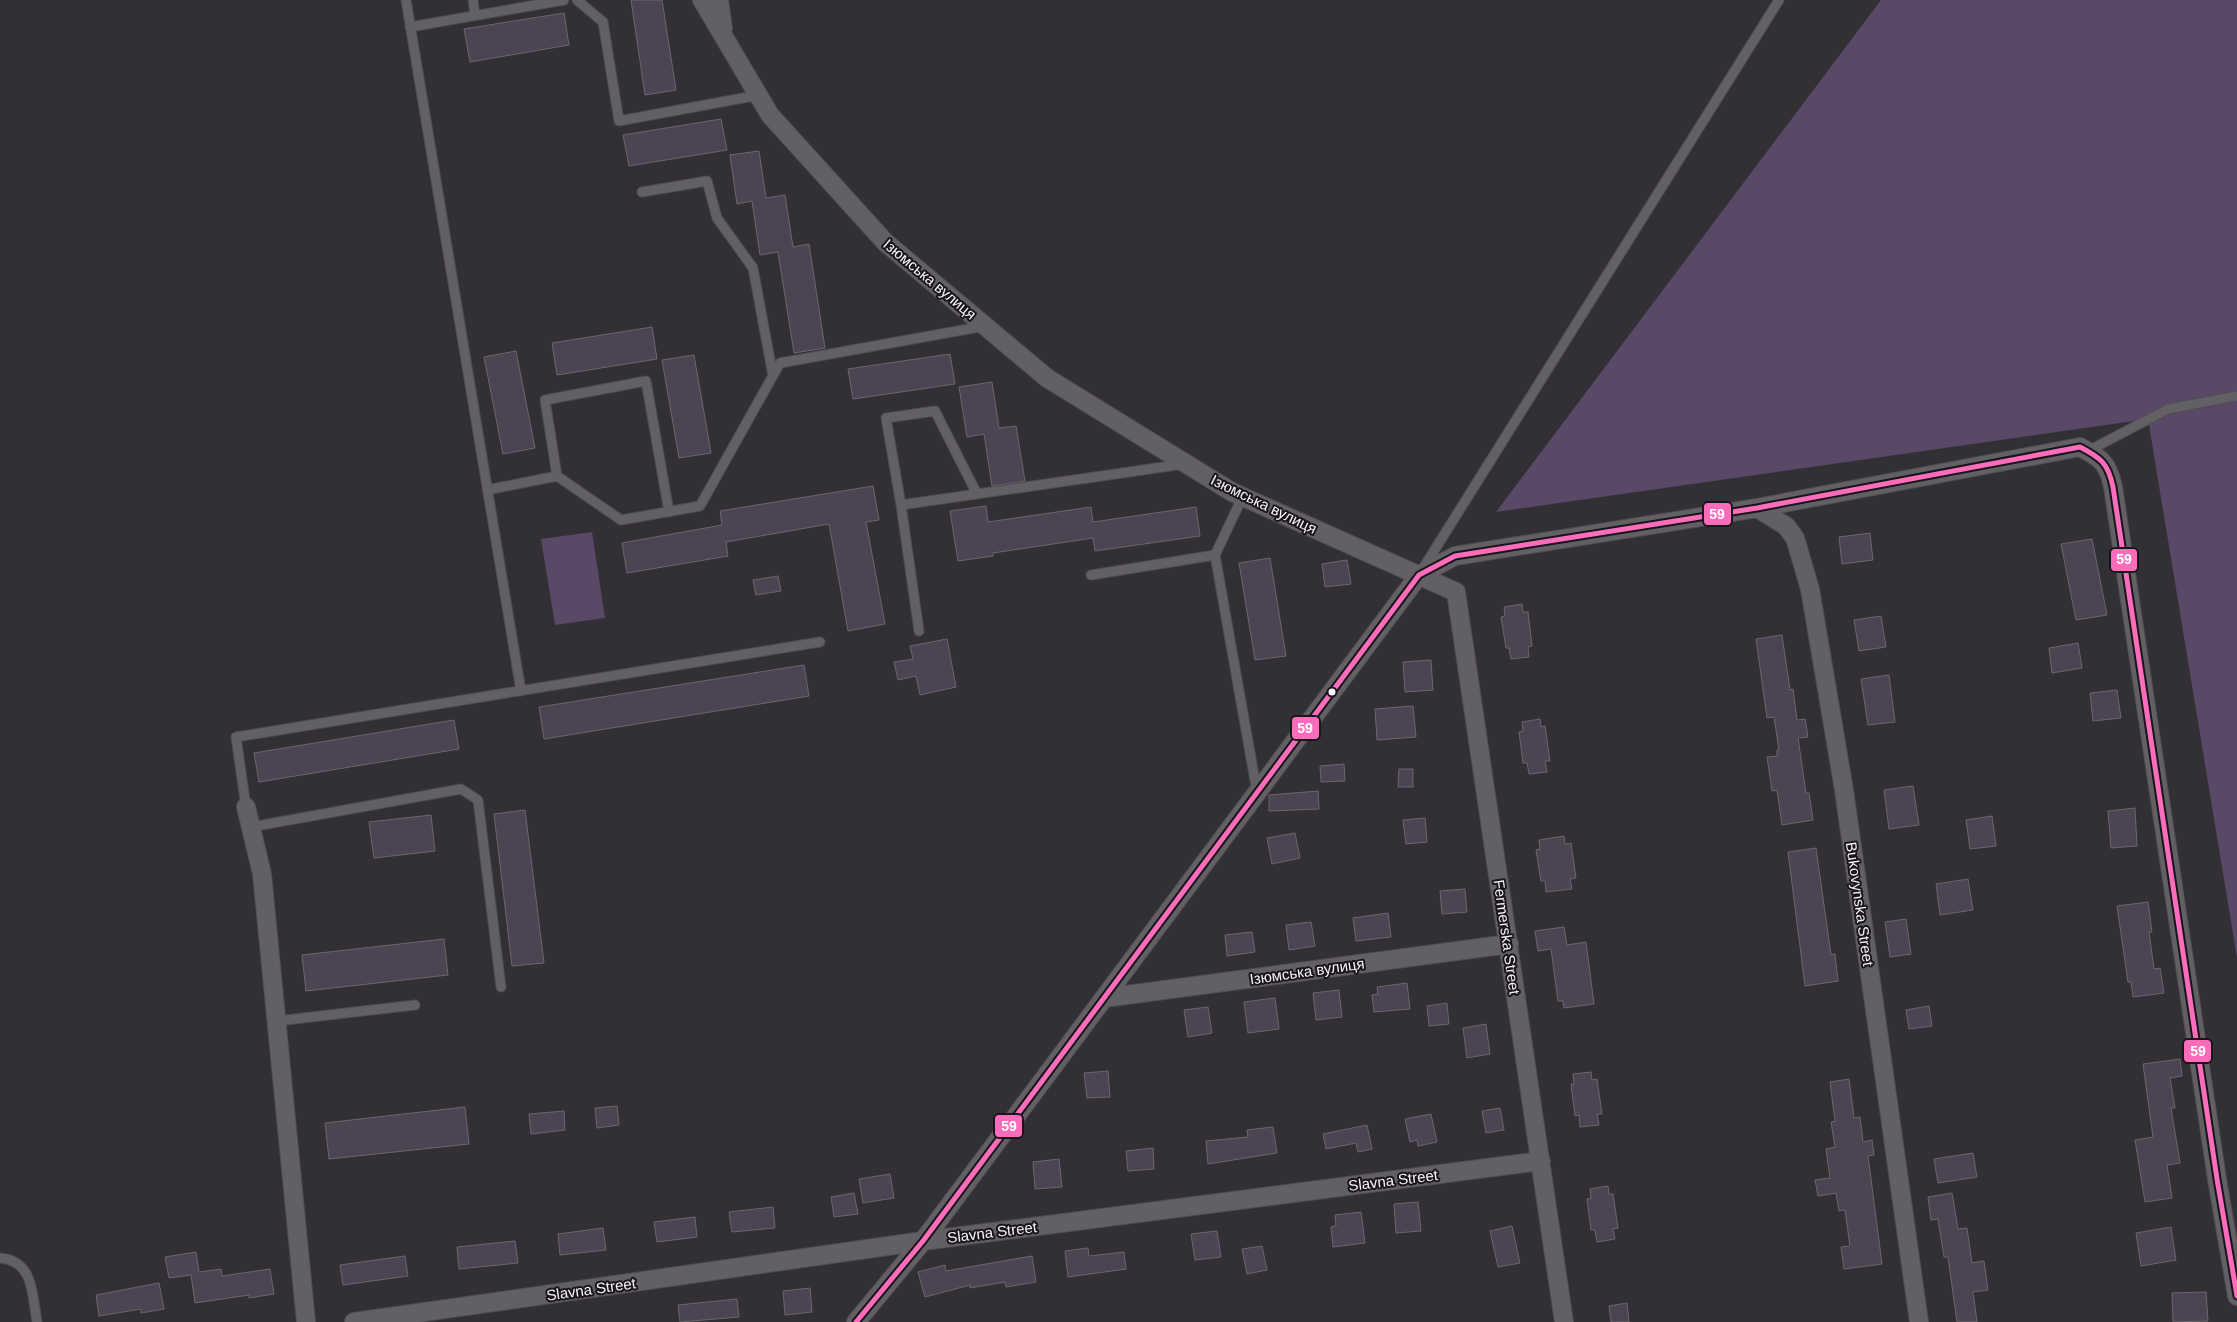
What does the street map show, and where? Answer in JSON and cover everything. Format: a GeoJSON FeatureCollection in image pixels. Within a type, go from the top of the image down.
{"type":"FeatureCollection","features":[{"type":"Feature","properties":{"kind":"street","name":"Ізюмська вулиця"},"geometry":{"type":"LineString","coordinates":[[702,0],[770,115],[885,242],[1047,378],[1186,464],[1243,496],[1419,575]]}},
{"type":"Feature","properties":{"kind":"street","name":"Ізюмська вулиця"},"geometry":{"type":"LineString","coordinates":[[720,0],[723,34]]}},
{"type":"Feature","properties":{"kind":"street"},"geometry":{"type":"LineString","coordinates":[[856,1322],[923,1241],[1419,575],[1455,556],[1757,508],[2080,447],[2109,468],[2114,487],[2217,1179],[2237,1296]]}},
{"type":"Feature","properties":{"kind":"street","name":"Bukovynska Street"},"geometry":{"type":"LineString","coordinates":[[1757,508],[1786,526],[1795,538],[1810,589],[1844,790],[1919,1322]]}},
{"type":"Feature","properties":{"kind":"street","name":"Fermerska Street"},"geometry":{"type":"LineString","coordinates":[[1419,575],[1456,592],[1564,1322]]}},
{"type":"Feature","properties":{"kind":"street"},"geometry":{"type":"LineString","coordinates":[[246,807],[262,874],[306,1322]]}},
{"type":"Feature","properties":{"kind":"street","name":"Ізюмська вулиця"},"geometry":{"type":"LineString","coordinates":[[1104,998],[1509,944]]}},
{"type":"Feature","properties":{"kind":"street","name":"Slavna Street"},"geometry":{"type":"LineString","coordinates":[[354,1322],[923,1241],[1541,1161]]}},
{"type":"Feature","properties":{"kind":"lane"},"geometry":{"type":"LineString","coordinates":[[406,0],[521,691]]}},
{"type":"Feature","properties":{"kind":"lane"},"geometry":{"type":"LineString","coordinates":[[473,0],[475,15]]}},
{"type":"Feature","properties":{"kind":"lane"},"geometry":{"type":"LineString","coordinates":[[410,27],[564,0]]}},
{"type":"Feature","properties":{"kind":"lane"},"geometry":{"type":"LineString","coordinates":[[577,0],[603,22],[619,121],[759,95]]}},
{"type":"Feature","properties":{"kind":"lane"},"geometry":{"type":"LineString","coordinates":[[1419,575],[1779,0]]}},
{"type":"Feature","properties":{"kind":"lane"},"geometry":{"type":"LineString","coordinates":[[642,192],[708,181],[717,218],[753,268],[774,376]]}},
{"type":"Feature","properties":{"kind":"lane"},"geometry":{"type":"LineString","coordinates":[[487,490],[556,476],[621,520],[700,506],[780,363],[985,326]]}},
{"type":"Feature","properties":{"kind":"lane"},"geometry":{"type":"LineString","coordinates":[[556,476],[545,400],[646,381],[669,512]]}},
{"type":"Feature","properties":{"kind":"lane"},"geometry":{"type":"LineString","coordinates":[[2088,452],[2168,409],[2237,396]]}},
{"type":"Feature","properties":{"kind":"lane"},"geometry":{"type":"LineString","coordinates":[[919,632],[901,505],[886,418],[935,411],[977,494]]}},
{"type":"Feature","properties":{"kind":"lane"},"geometry":{"type":"LineString","coordinates":[[901,505],[1186,464]]}},
{"type":"Feature","properties":{"kind":"lane"},"geometry":{"type":"LineString","coordinates":[[1243,496],[1215,555],[1257,792]]}},
{"type":"Feature","properties":{"kind":"lane"},"geometry":{"type":"LineString","coordinates":[[1091,575],[1215,555]]}},
{"type":"Feature","properties":{"kind":"lane"},"geometry":{"type":"LineString","coordinates":[[246,807],[236,737],[820,642]]}},
{"type":"Feature","properties":{"kind":"lane"},"geometry":{"type":"LineString","coordinates":[[251,827],[461,789],[478,800],[501,987]]}},
{"type":"Feature","properties":{"kind":"lane"},"geometry":{"type":"LineString","coordinates":[[277,1021],[415,1005]]}},
{"type":"Feature","properties":{"kind":"lane"},"geometry":{"type":"LineString","coordinates":[[0,1258],[14,1259],[28,1274],[37,1322]]}},
{"type":"Feature","properties":{"kind":"shaded area"},"geometry":{"type":"Polygon","coordinates":[[[1881,0],[2237,0],[2237,958],[2148,419],[1496,512],[1881,0]]]}},
{"type":"Feature","properties":{"kind":"shaded area"},"geometry":{"type":"Polygon","coordinates":[[[592,532],[605,618],[555,625],[541,539],[592,532]]]}},
{"type":"Feature","properties":{"kind":"building"},"geometry":{"type":"Polygon","coordinates":[[[631,0],[662,0],[676,90],[645,95],[631,0]]]}},
{"type":"Feature","properties":{"kind":"building"},"geometry":{"type":"Polygon","coordinates":[[[564,13],[569,45],[470,62],[464,29],[564,13]]]}},
{"type":"Feature","properties":{"kind":"building"},"geometry":{"type":"Polygon","coordinates":[[[721,119],[727,150],[629,166],[623,135],[721,119]]]}},
{"type":"Feature","properties":{"kind":"building"},"geometry":{"type":"Polygon","coordinates":[[[759,151],[766,198],[785,195],[793,247],[809,244],[825,348],[794,353],[778,252],[760,255],[752,201],[737,204],[730,155],[759,151]]]}},
{"type":"Feature","properties":{"kind":"building"},"geometry":{"type":"Polygon","coordinates":[[[652,327],[657,359],[557,375],[552,343],[652,327]]]}},
{"type":"Feature","properties":{"kind":"building"},"geometry":{"type":"Polygon","coordinates":[[[516,351],[535,448],[503,454],[484,357],[516,351]]]}},
{"type":"Feature","properties":{"kind":"building"},"geometry":{"type":"Polygon","coordinates":[[[950,354],[955,384],[853,399],[848,369],[950,354]]]}},
{"type":"Feature","properties":{"kind":"building"},"geometry":{"type":"Polygon","coordinates":[[[694,355],[711,453],[679,458],[662,360],[694,355]]]}},
{"type":"Feature","properties":{"kind":"building"},"geometry":{"type":"Polygon","coordinates":[[[992,382],[999,428],[1016,426],[1025,481],[992,486],[984,434],[967,437],[959,387],[992,382]]]}},
{"type":"Feature","properties":{"kind":"building"},"geometry":{"type":"Polygon","coordinates":[[[873,486],[879,520],[866,522],[885,624],[848,631],[829,524],[726,542],[728,556],[627,573],[622,543],[722,525],[720,511],[873,486]]]}},
{"type":"Feature","properties":{"kind":"building"},"geometry":{"type":"Polygon","coordinates":[[[986,506],[988,522],[1091,507],[1093,522],[1196,507],[1200,536],[1095,551],[1093,538],[993,553],[993,556],[958,561],[950,511],[986,506]]]}},
{"type":"Feature","properties":{"kind":"building"},"geometry":{"type":"Polygon","coordinates":[[[1870,533],[1873,560],[1842,564],[1839,537],[1870,533]]]}},
{"type":"Feature","properties":{"kind":"building"},"geometry":{"type":"Polygon","coordinates":[[[2092,539],[2107,615],[2076,620],[2061,544],[2092,539]]]}},
{"type":"Feature","properties":{"kind":"building"},"geometry":{"type":"Polygon","coordinates":[[[1270,558],[1286,656],[1255,660],[1239,563],[1270,558]]]}},
{"type":"Feature","properties":{"kind":"building"},"geometry":{"type":"Polygon","coordinates":[[[1347,560],[1351,584],[1325,587],[1322,564],[1347,560]]]}},
{"type":"Feature","properties":{"kind":"building"},"geometry":{"type":"Polygon","coordinates":[[[778,576],[781,591],[756,595],[753,580],[778,576]]]}},
{"type":"Feature","properties":{"kind":"building"},"geometry":{"type":"Polygon","coordinates":[[[1522,604],[1523,612],[1528,612],[1532,646],[1528,647],[1529,657],[1511,659],[1509,648],[1506,648],[1501,617],[1505,616],[1504,607],[1522,604]]]}},
{"type":"Feature","properties":{"kind":"building"},"geometry":{"type":"Polygon","coordinates":[[[1881,616],[1886,647],[1859,651],[1854,620],[1881,616]]]}},
{"type":"Feature","properties":{"kind":"building"},"geometry":{"type":"Polygon","coordinates":[[[1782,635],[1790,690],[1793,689],[1797,720],[1805,719],[1808,737],[1798,738],[1806,793],[1809,793],[1813,820],[1782,825],[1777,790],[1772,791],[1767,757],[1777,756],[1777,750],[1779,750],[1774,717],[1767,718],[1756,639],[1782,635]]]}},
{"type":"Feature","properties":{"kind":"building"},"geometry":{"type":"Polygon","coordinates":[[[947,639],[956,687],[920,695],[916,676],[898,680],[894,662],[913,659],[910,646],[947,639]]]}},
{"type":"Feature","properties":{"kind":"building"},"geometry":{"type":"Polygon","coordinates":[[[2078,643],[2082,668],[2052,673],[2049,648],[2078,643]]]}},
{"type":"Feature","properties":{"kind":"building"},"geometry":{"type":"Polygon","coordinates":[[[1431,660],[1433,690],[1405,692],[1403,662],[1431,660]]]}},
{"type":"Feature","properties":{"kind":"building"},"geometry":{"type":"Polygon","coordinates":[[[804,665],[809,696],[544,739],[539,707],[804,665]]]}},
{"type":"Feature","properties":{"kind":"building"},"geometry":{"type":"Polygon","coordinates":[[[1889,675],[1895,722],[1868,725],[1861,679],[1889,675]]]}},
{"type":"Feature","properties":{"kind":"building"},"geometry":{"type":"Polygon","coordinates":[[[2117,690],[2121,718],[2093,721],[2090,693],[2117,690]]]}},
{"type":"Feature","properties":{"kind":"building"},"geometry":{"type":"Polygon","coordinates":[[[1413,706],[1416,737],[1377,740],[1375,709],[1413,706]]]}},
{"type":"Feature","properties":{"kind":"building"},"geometry":{"type":"Polygon","coordinates":[[[1540,719],[1541,727],[1545,726],[1550,761],[1545,761],[1547,772],[1529,774],[1527,763],[1523,763],[1519,732],[1523,731],[1522,722],[1540,719]]]}},
{"type":"Feature","properties":{"kind":"building"},"geometry":{"type":"Polygon","coordinates":[[[454,720],[459,749],[259,782],[254,753],[454,720]]]}},
{"type":"Feature","properties":{"kind":"building"},"geometry":{"type":"Polygon","coordinates":[[[1344,764],[1345,781],[1321,782],[1320,766],[1344,764]]]}},
{"type":"Feature","properties":{"kind":"building"},"geometry":{"type":"Polygon","coordinates":[[[1399,769],[1413,769],[1413,787],[1398,787],[1399,769]]]}},
{"type":"Feature","properties":{"kind":"building"},"geometry":{"type":"Polygon","coordinates":[[[1913,786],[1919,825],[1889,829],[1884,790],[1913,786]]]}},
{"type":"Feature","properties":{"kind":"building"},"geometry":{"type":"Polygon","coordinates":[[[1318,791],[1319,809],[1269,811],[1269,795],[1318,791]]]}},
{"type":"Feature","properties":{"kind":"building"},"geometry":{"type":"Polygon","coordinates":[[[2135,808],[2137,846],[2111,848],[2108,811],[2135,808]]]}},
{"type":"Feature","properties":{"kind":"building"},"geometry":{"type":"Polygon","coordinates":[[[525,810],[544,963],[512,966],[494,814],[525,810]]]}},
{"type":"Feature","properties":{"kind":"building"},"geometry":{"type":"Polygon","coordinates":[[[431,815],[435,851],[374,858],[369,822],[431,815]]]}},
{"type":"Feature","properties":{"kind":"building"},"geometry":{"type":"Polygon","coordinates":[[[1992,816],[1996,846],[1970,849],[1966,820],[1992,816]]]}},
{"type":"Feature","properties":{"kind":"building"},"geometry":{"type":"Polygon","coordinates":[[[1425,818],[1427,842],[1406,844],[1403,820],[1425,818]]]}},
{"type":"Feature","properties":{"kind":"building"},"geometry":{"type":"Polygon","coordinates":[[[1295,833],[1300,858],[1272,864],[1267,838],[1295,833]]]}},
{"type":"Feature","properties":{"kind":"building"},"geometry":{"type":"Polygon","coordinates":[[[1564,836],[1565,844],[1571,843],[1576,878],[1570,879],[1572,889],[1546,892],[1545,881],[1541,881],[1536,850],[1540,849],[1539,840],[1564,836]]]}},
{"type":"Feature","properties":{"kind":"building"},"geometry":{"type":"Polygon","coordinates":[[[1816,848],[1831,955],[1835,954],[1838,981],[1805,986],[1788,852],[1816,848]]]}},
{"type":"Feature","properties":{"kind":"building"},"geometry":{"type":"Polygon","coordinates":[[[1968,879],[1973,910],[1940,915],[1936,884],[1968,879]]]}},
{"type":"Feature","properties":{"kind":"building"},"geometry":{"type":"Polygon","coordinates":[[[1465,889],[1467,912],[1442,914],[1440,891],[1465,889]]]}},
{"type":"Feature","properties":{"kind":"building"},"geometry":{"type":"Polygon","coordinates":[[[2148,902],[2152,932],[2149,932],[2154,969],[2160,968],[2164,993],[2133,997],[2131,982],[2128,982],[2117,906],[2148,902]]]}},
{"type":"Feature","properties":{"kind":"building"},"geometry":{"type":"Polygon","coordinates":[[[1388,913],[1391,937],[1356,941],[1353,918],[1388,913]]]}},
{"type":"Feature","properties":{"kind":"building"},"geometry":{"type":"Polygon","coordinates":[[[1906,919],[1911,954],[1890,957],[1885,922],[1906,919]]]}},
{"type":"Feature","properties":{"kind":"building"},"geometry":{"type":"Polygon","coordinates":[[[1311,922],[1315,946],[1289,950],[1286,925],[1311,922]]]}},
{"type":"Feature","properties":{"kind":"building"},"geometry":{"type":"Polygon","coordinates":[[[1564,927],[1567,945],[1586,942],[1594,1004],[1564,1008],[1563,1001],[1558,1001],[1551,949],[1538,951],[1535,931],[1564,927]]]}},
{"type":"Feature","properties":{"kind":"building"},"geometry":{"type":"Polygon","coordinates":[[[1252,932],[1255,952],[1227,956],[1225,935],[1252,932]]]}},
{"type":"Feature","properties":{"kind":"building"},"geometry":{"type":"Polygon","coordinates":[[[444,939],[448,975],[306,991],[302,955],[444,939]]]}},
{"type":"Feature","properties":{"kind":"building"},"geometry":{"type":"Polygon","coordinates":[[[1407,983],[1410,1009],[1374,1012],[1372,995],[1378,994],[1377,987],[1407,983]]]}},
{"type":"Feature","properties":{"kind":"building"},"geometry":{"type":"Polygon","coordinates":[[[1339,990],[1342,1017],[1316,1020],[1313,993],[1339,990]]]}},
{"type":"Feature","properties":{"kind":"building"},"geometry":{"type":"Polygon","coordinates":[[[1275,998],[1279,1029],[1248,1033],[1244,1002],[1275,998]]]}},
{"type":"Feature","properties":{"kind":"building"},"geometry":{"type":"Polygon","coordinates":[[[1447,1003],[1449,1024],[1429,1026],[1427,1006],[1447,1003]]]}},
{"type":"Feature","properties":{"kind":"building"},"geometry":{"type":"Polygon","coordinates":[[[1929,1006],[1932,1026],[1909,1029],[1906,1010],[1929,1006]]]}},
{"type":"Feature","properties":{"kind":"building"},"geometry":{"type":"Polygon","coordinates":[[[1208,1007],[1212,1033],[1188,1037],[1184,1010],[1208,1007]]]}},
{"type":"Feature","properties":{"kind":"building"},"geometry":{"type":"Polygon","coordinates":[[[1486,1024],[1490,1054],[1467,1058],[1463,1028],[1486,1024]]]}},
{"type":"Feature","properties":{"kind":"building"},"geometry":{"type":"Polygon","coordinates":[[[2180,1059],[2182,1076],[2170,1078],[2175,1108],[2171,1108],[2180,1163],[2167,1165],[2172,1198],[2145,1202],[2135,1140],[2153,1137],[2143,1064],[2180,1059]]]}},
{"type":"Feature","properties":{"kind":"building"},"geometry":{"type":"Polygon","coordinates":[[[1108,1071],[1110,1097],[1087,1098],[1084,1073],[1108,1071]]]}},
{"type":"Feature","properties":{"kind":"building"},"geometry":{"type":"Polygon","coordinates":[[[1591,1072],[1592,1080],[1597,1079],[1602,1114],[1597,1114],[1599,1125],[1580,1127],[1579,1115],[1575,1116],[1571,1084],[1574,1084],[1573,1074],[1591,1072]]]}},
{"type":"Feature","properties":{"kind":"building"},"geometry":{"type":"Polygon","coordinates":[[[1849,1079],[1854,1118],[1860,1117],[1863,1142],[1872,1140],[1874,1155],[1868,1156],[1882,1264],[1844,1269],[1841,1247],[1850,1246],[1845,1210],[1839,1211],[1836,1193],[1818,1196],[1815,1180],[1830,1178],[1826,1149],[1835,1147],[1831,1122],[1835,1121],[1830,1082],[1849,1079]]]}},
{"type":"Feature","properties":{"kind":"building"},"geometry":{"type":"Polygon","coordinates":[[[617,1106],[619,1125],[597,1128],[595,1108],[617,1106]]]}},
{"type":"Feature","properties":{"kind":"building"},"geometry":{"type":"Polygon","coordinates":[[[465,1107],[469,1144],[329,1159],[325,1123],[465,1107]]]}},
{"type":"Feature","properties":{"kind":"building"},"geometry":{"type":"Polygon","coordinates":[[[1500,1108],[1504,1130],[1486,1133],[1482,1111],[1500,1108]]]}},
{"type":"Feature","properties":{"kind":"building"},"geometry":{"type":"Polygon","coordinates":[[[564,1111],[565,1130],[531,1134],[529,1114],[564,1111]]]}},
{"type":"Feature","properties":{"kind":"building"},"geometry":{"type":"Polygon","coordinates":[[[1431,1114],[1437,1142],[1418,1146],[1417,1140],[1410,1142],[1405,1119],[1431,1114]]]}},
{"type":"Feature","properties":{"kind":"building"},"geometry":{"type":"Polygon","coordinates":[[[1367,1125],[1372,1149],[1358,1152],[1356,1143],[1326,1149],[1323,1134],[1367,1125]]]}},
{"type":"Feature","properties":{"kind":"building"},"geometry":{"type":"Polygon","coordinates":[[[1273,1127],[1277,1153],[1208,1164],[1206,1141],[1248,1137],[1247,1130],[1273,1127]]]}},
{"type":"Feature","properties":{"kind":"building"},"geometry":{"type":"Polygon","coordinates":[[[1153,1148],[1154,1169],[1128,1171],[1126,1151],[1153,1148]]]}},
{"type":"Feature","properties":{"kind":"building"},"geometry":{"type":"Polygon","coordinates":[[[1973,1153],[1977,1177],[1938,1183],[1934,1159],[1973,1153]]]}},
{"type":"Feature","properties":{"kind":"building"},"geometry":{"type":"Polygon","coordinates":[[[1059,1159],[1062,1187],[1035,1189],[1033,1162],[1059,1159]]]}},
{"type":"Feature","properties":{"kind":"building"},"geometry":{"type":"Polygon","coordinates":[[[890,1174],[894,1198],[863,1203],[859,1179],[890,1174]]]}},
{"type":"Feature","properties":{"kind":"building"},"geometry":{"type":"Polygon","coordinates":[[[1608,1186],[1609,1194],[1613,1194],[1618,1228],[1613,1229],[1615,1239],[1597,1242],[1595,1230],[1591,1230],[1587,1199],[1591,1198],[1590,1189],[1608,1186]]]}},
{"type":"Feature","properties":{"kind":"building"},"geometry":{"type":"Polygon","coordinates":[[[854,1193],[858,1214],[834,1217],[831,1197],[854,1193]]]}},
{"type":"Feature","properties":{"kind":"building"},"geometry":{"type":"Polygon","coordinates":[[[1952,1193],[1958,1229],[1967,1228],[1972,1263],[1984,1261],[1988,1290],[1973,1292],[1977,1322],[1957,1322],[1948,1257],[1944,1257],[1938,1219],[1931,1220],[1928,1197],[1952,1193]]]}},
{"type":"Feature","properties":{"kind":"building"},"geometry":{"type":"Polygon","coordinates":[[[1418,1202],[1421,1231],[1396,1233],[1394,1204],[1418,1202]]]}},
{"type":"Feature","properties":{"kind":"building"},"geometry":{"type":"Polygon","coordinates":[[[773,1207],[775,1228],[732,1232],[729,1212],[773,1207]]]}},
{"type":"Feature","properties":{"kind":"building"},"geometry":{"type":"Polygon","coordinates":[[[1361,1212],[1365,1243],[1333,1247],[1331,1227],[1336,1226],[1335,1215],[1361,1212]]]}},
{"type":"Feature","properties":{"kind":"building"},"geometry":{"type":"Polygon","coordinates":[[[695,1217],[697,1237],[657,1242],[654,1222],[695,1217]]]}},
{"type":"Feature","properties":{"kind":"building"},"geometry":{"type":"Polygon","coordinates":[[[1512,1226],[1520,1263],[1498,1267],[1490,1231],[1512,1226]]]}},
{"type":"Feature","properties":{"kind":"building"},"geometry":{"type":"Polygon","coordinates":[[[2171,1227],[2176,1260],[2141,1266],[2136,1233],[2171,1227]]]}},
{"type":"Feature","properties":{"kind":"building"},"geometry":{"type":"Polygon","coordinates":[[[603,1228],[606,1250],[560,1255],[558,1234],[603,1228]]]}},
{"type":"Feature","properties":{"kind":"building"},"geometry":{"type":"Polygon","coordinates":[[[1217,1231],[1221,1257],[1195,1260],[1191,1234],[1217,1231]]]}},
{"type":"Feature","properties":{"kind":"building"},"geometry":{"type":"Polygon","coordinates":[[[515,1241],[518,1263],[459,1269],[457,1247],[515,1241]]]}},
{"type":"Feature","properties":{"kind":"building"},"geometry":{"type":"Polygon","coordinates":[[[1262,1246],[1267,1270],[1247,1274],[1242,1249],[1262,1246]]]}},
{"type":"Feature","properties":{"kind":"building"},"geometry":{"type":"Polygon","coordinates":[[[1088,1248],[1089,1256],[1124,1252],[1126,1269],[1068,1277],[1065,1251],[1088,1248]]]}},
{"type":"Feature","properties":{"kind":"building"},"geometry":{"type":"Polygon","coordinates":[[[196,1252],[199,1272],[221,1269],[222,1276],[270,1269],[274,1294],[249,1298],[249,1295],[195,1303],[191,1275],[169,1278],[165,1257],[196,1252]]]}},
{"type":"Feature","properties":{"kind":"building"},"geometry":{"type":"Polygon","coordinates":[[[405,1256],[408,1276],[343,1285],[340,1265],[405,1256]]]}},
{"type":"Feature","properties":{"kind":"building"},"geometry":{"type":"Polygon","coordinates":[[[1032,1256],[1036,1282],[1006,1287],[1005,1282],[970,1288],[970,1285],[925,1297],[918,1272],[945,1265],[946,1271],[1032,1256]]]}},
{"type":"Feature","properties":{"kind":"building"},"geometry":{"type":"Polygon","coordinates":[[[159,1283],[164,1309],[141,1313],[141,1309],[99,1316],[96,1295],[159,1283]]]}},
{"type":"Feature","properties":{"kind":"building"},"geometry":{"type":"Polygon","coordinates":[[[810,1288],[812,1312],[785,1315],[783,1291],[810,1288]]]}},
{"type":"Feature","properties":{"kind":"building"},"geometry":{"type":"Polygon","coordinates":[[[2206,1292],[2208,1321],[2173,1322],[2172,1293],[2206,1292]]]}},
{"type":"Feature","properties":{"kind":"building"},"geometry":{"type":"Polygon","coordinates":[[[737,1299],[739,1317],[680,1322],[678,1305],[737,1299]]]}},
{"type":"Feature","properties":{"kind":"building"},"geometry":{"type":"Polygon","coordinates":[[[1627,1303],[1629,1322],[1611,1322],[1609,1306],[1627,1303]]]}},
{"type":"Feature","properties":{"kind":"transit line","name":"59"},"geometry":{"type":"LineString","coordinates":[[856,1322],[923,1241],[1419,575],[1455,556],[1757,508],[2080,447],[2102,462],[2109,472],[2113,487],[2217,1179],[2237,1296]]}}]}
